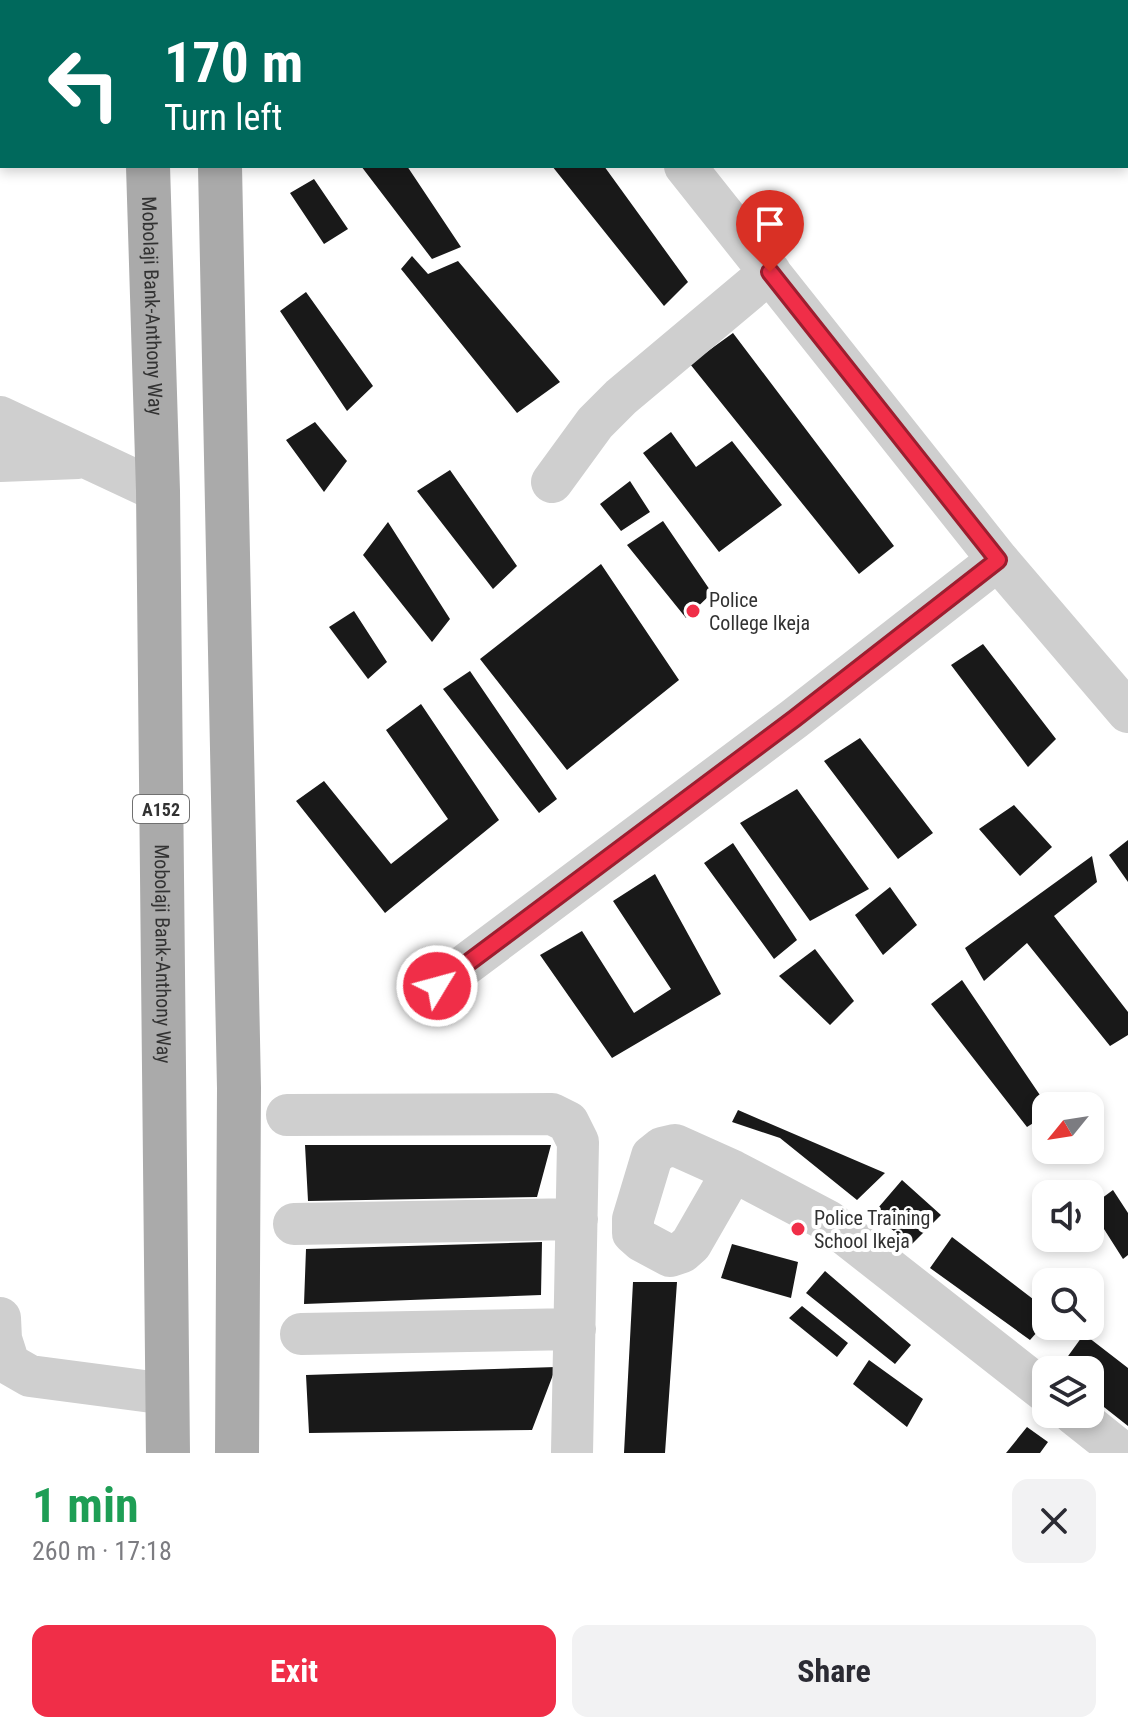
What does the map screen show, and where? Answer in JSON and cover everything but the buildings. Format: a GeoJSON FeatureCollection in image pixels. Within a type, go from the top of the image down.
{"type":"FeatureCollection","features":[{"type":"Feature","properties":{"kind":"main road","name":"Mobolaji Bank-Anthony Way"},"geometry":{"type":"LineString","coordinates":[[148,168],[158,491],[168,1453]]}},
{"type":"Feature","properties":{"kind":"main road"},"geometry":{"type":"LineString","coordinates":[[220,168],[239,1088],[237,1453]]}},
{"type":"Feature","properties":{"kind":"lane"},"geometry":{"type":"LineString","coordinates":[[687,168],[998,560],[1128,712]]}},
{"type":"Feature","properties":{"kind":"lane"},"geometry":{"type":"LineString","coordinates":[[552,482],[595,423],[621,397],[770,272]]}},
{"type":"Feature","properties":{"kind":"lane"},"geometry":{"type":"LineString","coordinates":[[0,417],[158,491]]}},
{"type":"Feature","properties":{"kind":"lane"},"geometry":{"type":"LineString","coordinates":[[0,461],[88,458]]}},
{"type":"Feature","properties":{"kind":"lane"},"geometry":{"type":"LineString","coordinates":[[437,986],[794,719],[998,560]]}},
{"type":"Feature","properties":{"kind":"lane"},"geometry":{"type":"LineString","coordinates":[[287,1115],[552,1114],[568,1122],[578,1142],[572,1453]]}},
{"type":"Feature","properties":{"kind":"lane"},"geometry":{"type":"LineString","coordinates":[[733,1171],[828,1221],[1032,1381]]}},
{"type":"Feature","properties":{"kind":"lane"},"geometry":{"type":"LineString","coordinates":[[294,1224],[577,1219]]}},
{"type":"Feature","properties":{"kind":"lane"},"geometry":{"type":"LineString","coordinates":[[0,1318],[1,1339],[9,1364],[30,1376],[167,1394]]}},
{"type":"Feature","properties":{"kind":"lane"},"geometry":{"type":"LineString","coordinates":[[301,1334],[575,1329]]}},
{"type":"Feature","properties":{"kind":"lane"},"geometry":{"type":"LineString","coordinates":[[1092,1428],[1123,1453]]}},
{"type":"Feature","properties":{"kind":"place","name":"Police College Ikeja"},"geometry":{"type":"Point","coordinates":[693,611]}},
{"type":"Feature","properties":{"kind":"place","name":"Police Training School Ikeja"},"geometry":{"type":"Point","coordinates":[798,1229]}},
{"type":"Feature","properties":{"kind":"route"},"geometry":{"type":"LineString","coordinates":[[437,986],[794,719],[998,560],[770,272]]}}]}
